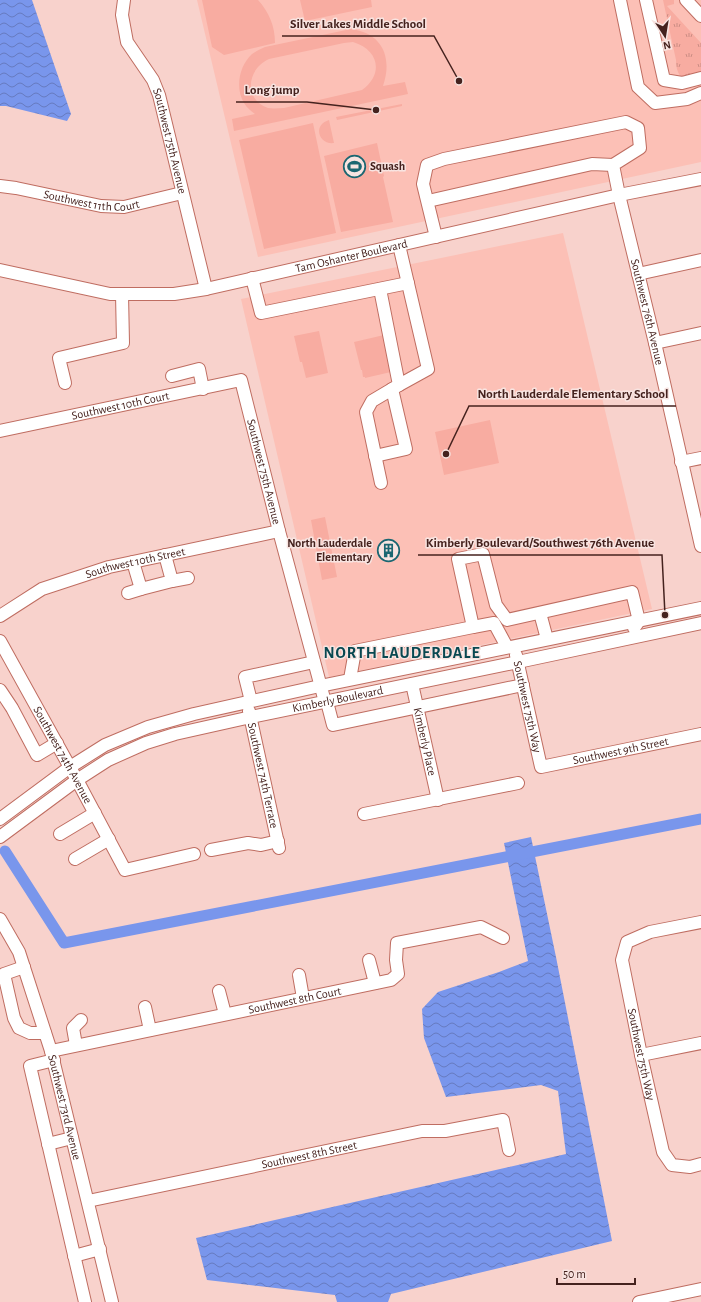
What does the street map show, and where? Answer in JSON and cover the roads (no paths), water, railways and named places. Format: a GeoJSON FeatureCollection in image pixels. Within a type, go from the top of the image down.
{"type":"FeatureCollection","features":[{"type":"Feature","properties":{"kind":"street","name":"Southwest 75th Avenue"},"geometry":{"type":"LineString","coordinates":[[124,0],[122,14],[127,42],[153,80],[159,95],[206,289]]}},
{"type":"Feature","properties":{"kind":"street"},"geometry":{"type":"LineString","coordinates":[[620,0],[638,87],[655,103],[687,99],[701,94]]}},
{"type":"Feature","properties":{"kind":"street"},"geometry":{"type":"LineString","coordinates":[[646,0],[664,80],[682,83],[701,78]]}},
{"type":"Feature","properties":{"kind":"street"},"geometry":{"type":"LineString","coordinates":[[686,0],[701,16]]}},
{"type":"Feature","properties":{"kind":"street"},"geometry":{"type":"LineString","coordinates":[[428,201],[592,164],[612,165],[640,148],[638,128],[626,122],[444,159],[427,165],[423,184],[436,237]]}},
{"type":"Feature","properties":{"kind":"street","name":"Southwest 76th Avenue"},"geometry":{"type":"LineString","coordinates":[[612,165],[655,343],[701,546]]}},
{"type":"Feature","properties":{"kind":"street","name":"Tam Oshanter Boulevard"},"geometry":{"type":"LineString","coordinates":[[0,270],[110,294],[174,294],[206,289],[619,195],[701,179]]}},
{"type":"Feature","properties":{"kind":"street","name":"Southwest 11th Court"},"geometry":{"type":"LineString","coordinates":[[0,186],[101,206],[124,207],[182,193]]}},
{"type":"Feature","properties":{"kind":"street"},"geometry":{"type":"LineString","coordinates":[[381,483],[366,412],[372,401],[428,369],[399,245]]}},
{"type":"Feature","properties":{"kind":"street"},"geometry":{"type":"LineString","coordinates":[[638,274],[701,260]]}},
{"type":"Feature","properties":{"kind":"street"},"geometry":{"type":"LineString","coordinates":[[252,278],[261,313],[408,283]]}},
{"type":"Feature","properties":{"kind":"street"},"geometry":{"type":"LineString","coordinates":[[376,456],[406,449],[380,289]]}},
{"type":"Feature","properties":{"kind":"street"},"geometry":{"type":"LineString","coordinates":[[65,383],[59,358],[123,343],[122,294]]}},
{"type":"Feature","properties":{"kind":"street"},"geometry":{"type":"LineString","coordinates":[[655,343],[701,333]]}},
{"type":"Feature","properties":{"kind":"street"},"geometry":{"type":"LineString","coordinates":[[172,376],[199,369],[204,388]]}},
{"type":"Feature","properties":{"kind":"street","name":"Southwest 75th Avenue"},"geometry":{"type":"LineString","coordinates":[[241,380],[320,686],[333,725],[417,708]]}},
{"type":"Feature","properties":{"kind":"street","name":"Southwest 10th Court"},"geometry":{"type":"LineString","coordinates":[[0,431],[241,380]]}},
{"type":"Feature","properties":{"kind":"street"},"geometry":{"type":"LineString","coordinates":[[681,462],[701,458]]}},
{"type":"Feature","properties":{"kind":"street","name":"Southwest 10th Street"},"geometry":{"type":"LineString","coordinates":[[0,616],[42,589],[108,567],[279,531]]}},
{"type":"Feature","properties":{"kind":"street"},"geometry":{"type":"LineString","coordinates":[[473,628],[458,559],[483,554],[496,604],[507,620]]}},
{"type":"Feature","properties":{"kind":"street"},"geometry":{"type":"LineString","coordinates":[[165,555],[172,581]]}},
{"type":"Feature","properties":{"kind":"street"},"geometry":{"type":"LineString","coordinates":[[133,562],[141,589]]}},
{"type":"Feature","properties":{"kind":"street"},"geometry":{"type":"LineString","coordinates":[[128,593],[188,578]]}},
{"type":"Feature","properties":{"kind":"street"},"geometry":{"type":"LineString","coordinates":[[350,680],[355,652],[473,628],[632,592],[639,621],[633,630],[627,633],[578,644],[567,652]]}},
{"type":"Feature","properties":{"kind":"street","name":"Kimberly Boulevard"},"geometry":{"type":"LineString","coordinates":[[0,820],[70,767],[105,745],[148,727],[249,701],[701,608]]}},
{"type":"Feature","properties":{"kind":"street"},"geometry":{"type":"LineString","coordinates":[[540,613],[546,640]]}},
{"type":"Feature","properties":{"kind":"street","name":"Southwest 75th Way"},"geometry":{"type":"LineString","coordinates":[[494,623],[511,647],[518,662],[541,767]]}},
{"type":"Feature","properties":{"kind":"street","name":"Kimberly Boulevard"},"geometry":{"type":"LineString","coordinates":[[0,837],[77,780],[108,760],[146,743],[175,734],[701,623]]}},
{"type":"Feature","properties":{"kind":"street","name":"Southwest 74th Avenue"},"geometry":{"type":"LineString","coordinates":[[2,647],[57,743],[125,870],[194,854]]}},
{"type":"Feature","properties":{"kind":"street","name":"Southwest 74th Terrace"},"geometry":{"type":"LineString","coordinates":[[211,850],[248,843],[279,845],[251,717],[245,677],[314,662]]}},
{"type":"Feature","properties":{"kind":"street","name":"Kimberly Place"},"geometry":{"type":"LineString","coordinates":[[412,684],[438,800]]}},
{"type":"Feature","properties":{"kind":"street"},"geometry":{"type":"LineString","coordinates":[[417,708],[523,685]]}},
{"type":"Feature","properties":{"kind":"street"},"geometry":{"type":"LineString","coordinates":[[0,690],[12,708],[37,755],[57,743]]}},
{"type":"Feature","properties":{"kind":"street"},"geometry":{"type":"LineString","coordinates":[[12,708],[31,697]]}},
{"type":"Feature","properties":{"kind":"street","name":"Southwest 9th Street"},"geometry":{"type":"LineString","coordinates":[[541,767],[701,734]]}},
{"type":"Feature","properties":{"kind":"street"},"geometry":{"type":"LineString","coordinates":[[364,814],[518,783]]}},
{"type":"Feature","properties":{"kind":"street"},"geometry":{"type":"LineString","coordinates":[[60,834],[95,814]]}},
{"type":"Feature","properties":{"kind":"street"},"geometry":{"type":"LineString","coordinates":[[75,859],[109,839]]}},
{"type":"Feature","properties":{"kind":"street","name":"Southwest 73rd Avenue"},"geometry":{"type":"LineString","coordinates":[[0,919],[19,952],[52,1056],[112,1302]]}},
{"type":"Feature","properties":{"kind":"street","name":"Southwest 75th Way"},"geometry":{"type":"LineString","coordinates":[[701,922],[650,932],[627,942],[622,960],[641,1055],[663,1152],[672,1165],[690,1167],[701,1164]]}},
{"type":"Feature","properties":{"kind":"street","name":"Southwest 8th Court"},"geometry":{"type":"LineString","coordinates":[[48,1144],[30,1066],[76,1045],[391,980],[398,974],[396,960],[397,943],[482,927],[503,938]]}},
{"type":"Feature","properties":{"kind":"street"},"geometry":{"type":"LineString","coordinates":[[369,960],[375,983]]}},
{"type":"Feature","properties":{"kind":"street"},"geometry":{"type":"LineString","coordinates":[[24,967],[4,974],[14,1018],[19,1028],[30,1033],[45,1033]]}},
{"type":"Feature","properties":{"kind":"street"},"geometry":{"type":"LineString","coordinates":[[299,975],[303,998]]}},
{"type":"Feature","properties":{"kind":"street"},"geometry":{"type":"LineString","coordinates":[[220,991],[225,1014]]}},
{"type":"Feature","properties":{"kind":"street"},"geometry":{"type":"LineString","coordinates":[[145,1007],[150,1030]]}},
{"type":"Feature","properties":{"kind":"street"},"geometry":{"type":"LineString","coordinates":[[76,1045],[74,1028],[81,1020]]}},
{"type":"Feature","properties":{"kind":"street"},"geometry":{"type":"LineString","coordinates":[[641,1055],[701,1043]]}},
{"type":"Feature","properties":{"kind":"street","name":"Southwest 8th Street"},"geometry":{"type":"LineString","coordinates":[[88,1201],[422,1131],[445,1131],[503,1120],[509,1150]]}},
{"type":"Feature","properties":{"kind":"street"},"geometry":{"type":"LineString","coordinates":[[72,1138],[48,1144],[85,1302]]}},
{"type":"Feature","properties":{"kind":"street"},"geometry":{"type":"LineString","coordinates":[[74,1256],[100,1249]]}},
{"type":"Feature","properties":{"kind":"street"},"geometry":{"type":"LineString","coordinates":[[639,1302],[701,1289]]}},
{"type":"Feature","properties":{"kind":"water"},"geometry":{"type":"Polygon","coordinates":[[[0,0],[32,0],[71,114],[67,121],[6,106],[0,106],[0,0]]]}},
{"type":"Feature","properties":{"kind":"water"},"geometry":{"type":"Polygon","coordinates":[[[531,837],[612,1241],[391,1294],[388,1302],[337,1302],[335,1295],[207,1280],[196,1238],[566,1154],[558,1091],[541,1085],[446,1097],[424,1038],[422,1009],[438,992],[528,961],[504,843],[531,837]]]}},
{"type":"Feature","properties":{"kind":"waterway"},"geometry":{"type":"LineString","coordinates":[[5,851],[64,943],[701,819]]}},
{"type":"Feature","properties":{"kind":"place","name":"Silver Lakes Middle School"},"geometry":{"type":"Point","coordinates":[459,81]}},
{"type":"Feature","properties":{"kind":"place","name":"Long jump"},"geometry":{"type":"Point","coordinates":[376,110]}},
{"type":"Feature","properties":{"kind":"place","name":"Squash"},"geometry":{"type":"Point","coordinates":[354,166]}},
{"type":"Feature","properties":{"kind":"place","name":"North Lauderdale Elementary School"},"geometry":{"type":"Point","coordinates":[446,454]}},
{"type":"Feature","properties":{"kind":"place","name":"North Lauderdale Elementary"},"geometry":{"type":"Point","coordinates":[388,550]}},
{"type":"Feature","properties":{"kind":"place","name":"Kimberly Boulevard/Southwest 76th Avenue"},"geometry":{"type":"Point","coordinates":[665,615]}},
{"type":"Feature","properties":{"kind":"district","name":"NORTH LAUDERDALE"},"geometry":{"type":"Point","coordinates":[402,653]}}]}
